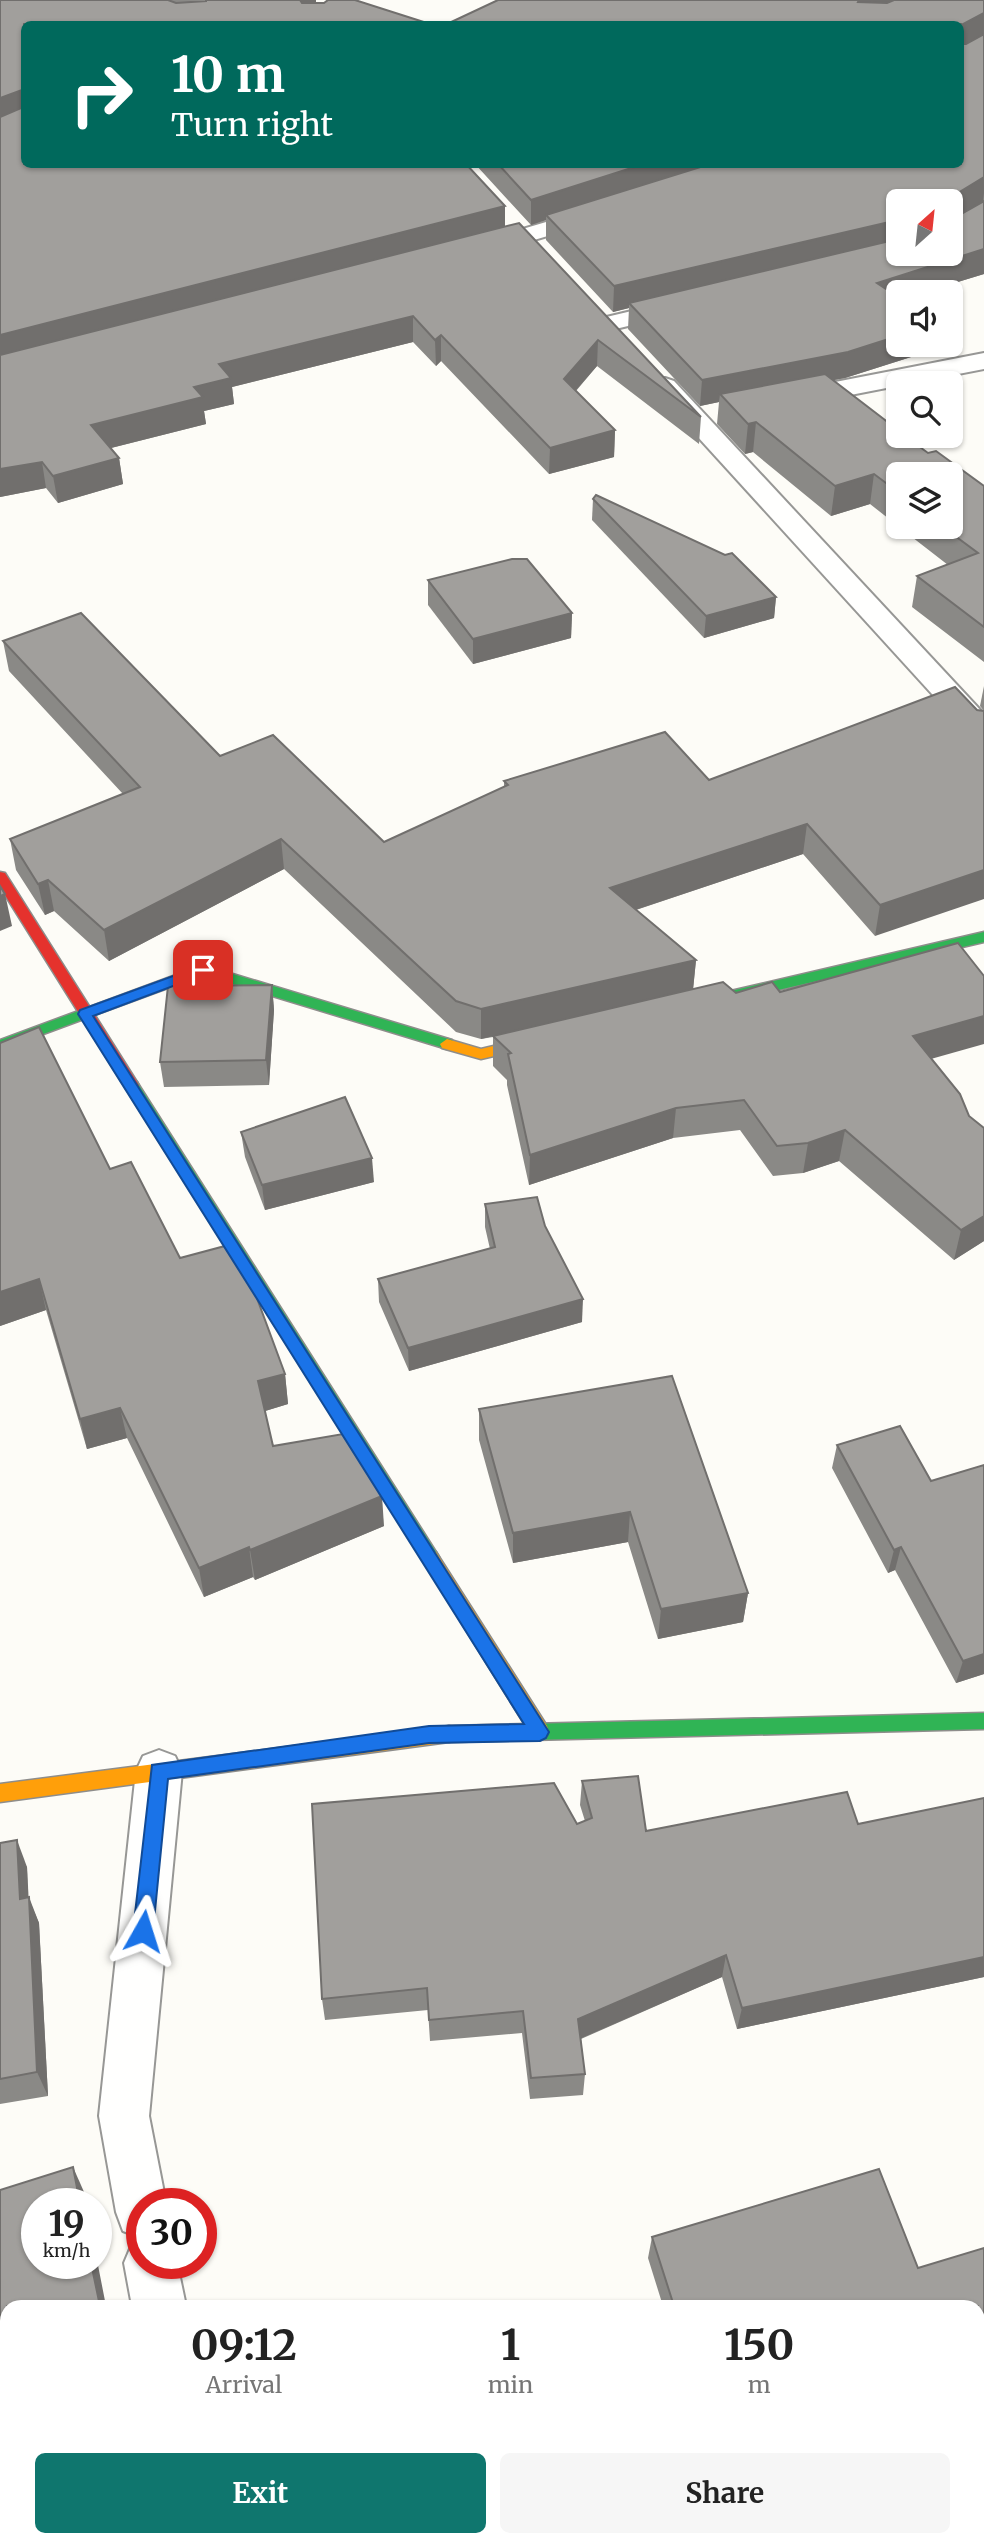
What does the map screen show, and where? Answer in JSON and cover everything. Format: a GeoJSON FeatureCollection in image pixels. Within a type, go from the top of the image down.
{"type":"FeatureCollection","features":[{"type":"Feature","properties":{"kind":"street"},"geometry":{"type":"LineString","coordinates":[[459,254],[518,227],[616,208]]}},
{"type":"Feature","properties":{"kind":"street"},"geometry":{"type":"LineString","coordinates":[[518,227],[545,256]]}},
{"type":"Feature","properties":{"kind":"street"},"geometry":{"type":"LineString","coordinates":[[589,304],[616,333],[700,302]]}},
{"type":"Feature","properties":{"kind":"street"},"geometry":{"type":"LineString","coordinates":[[773,402],[984,361]]}},
{"type":"Feature","properties":{"kind":"street"},"geometry":{"type":"LineString","coordinates":[[651,371],[984,732]]}},
{"type":"Feature","properties":{"kind":"street"},"geometry":{"type":"LineString","coordinates":[[694,418],[720,413]]}},
{"type":"Feature","properties":{"kind":"street"},"geometry":{"type":"LineString","coordinates":[[0,876],[540,1732]]}},
{"type":"Feature","properties":{"kind":"street"},"geometry":{"type":"LineString","coordinates":[[712,1000],[984,937]]}},
{"type":"Feature","properties":{"kind":"street"},"geometry":{"type":"LineString","coordinates":[[0,1045],[203,970],[481,1054],[563,1035]]}},
{"type":"Feature","properties":{"kind":"street"},"geometry":{"type":"LineString","coordinates":[[0,1793],[429,1735],[984,1721]]}},
{"type":"Feature","properties":{"kind":"street"},"geometry":{"type":"LineString","coordinates":[[138,2188],[124,2116],[159,1771]]}},
{"type":"Feature","properties":{"kind":"street"},"geometry":{"type":"LineString","coordinates":[[154,2279],[158,2300]]}},
{"type":"Feature","properties":{"kind":"building"},"geometry":{"type":"Polygon","coordinates":[[[0,0],[168,0],[176,3],[206,0],[300,0],[302,3],[324,3],[328,0],[355,0],[421,21],[21,21],[21,90],[0,98],[0,0]]]}},
{"type":"Feature","properties":{"kind":"building"},"geometry":{"type":"Polygon","coordinates":[[[498,0],[859,0],[858,2],[887,3],[894,0],[984,0],[984,13],[964,23],[964,21],[453,21],[498,0]]]}},
{"type":"Feature","properties":{"kind":"building"},"geometry":{"type":"Polygon","coordinates":[[[984,34],[984,177],[963,190],[886,189],[886,223],[614,286],[546,215],[697,168],[964,168],[964,44],[984,34]]]}},
{"type":"Feature","properties":{"kind":"building"},"geometry":{"type":"Polygon","coordinates":[[[21,108],[21,168],[470,168],[505,206],[0,335],[0,117],[21,108]]]}},
{"type":"Feature","properties":{"kind":"building"},"geometry":{"type":"Polygon","coordinates":[[[502,168],[631,168],[531,200],[502,168]]]}},
{"type":"Feature","properties":{"kind":"building"},"geometry":{"type":"Polygon","coordinates":[[[984,201],[984,249],[963,256],[963,213],[984,201]]]}},
{"type":"Feature","properties":{"kind":"building"},"geometry":{"type":"Polygon","coordinates":[[[519,223],[701,417],[598,340],[564,379],[615,430],[550,448],[441,335],[435,340],[413,316],[219,364],[231,378],[194,387],[203,397],[91,425],[119,458],[53,476],[42,462],[0,469],[0,355],[519,223]]]}},
{"type":"Feature","properties":{"kind":"building"},"geometry":{"type":"Polygon","coordinates":[[[886,242],[886,266],[930,266],[877,283],[886,289],[886,340],[848,352],[702,380],[629,303],[886,242]]]}},
{"type":"Feature","properties":{"kind":"building"},"geometry":{"type":"Polygon","coordinates":[[[825,374],[886,421],[886,448],[921,448],[928,453],[936,451],[951,462],[886,462],[886,483],[874,474],[835,486],[756,422],[748,424],[720,394],[825,374]]]}},
{"type":"Feature","properties":{"kind":"building"},"geometry":{"type":"Polygon","coordinates":[[[963,471],[984,486],[984,627],[917,576],[978,553],[959,539],[963,539],[963,471]]]}},
{"type":"Feature","properties":{"kind":"building"},"geometry":{"type":"Polygon","coordinates":[[[596,495],[725,555],[732,553],[776,597],[706,616],[593,499],[596,495]]]}},
{"type":"Feature","properties":{"kind":"building"},"geometry":{"type":"Polygon","coordinates":[[[512,559],[527,559],[572,613],[473,639],[428,580],[512,559]]]}},
{"type":"Feature","properties":{"kind":"building"},"geometry":{"type":"Polygon","coordinates":[[[81,613],[220,756],[273,735],[384,842],[508,785],[504,781],[665,732],[709,780],[955,687],[977,710],[984,711],[984,870],[880,905],[807,824],[610,888],[696,960],[481,1009],[456,1001],[281,839],[104,930],[48,880],[38,884],[10,839],[140,787],[3,641],[81,613]]]}},
{"type":"Feature","properties":{"kind":"building"},"geometry":{"type":"Polygon","coordinates":[[[958,943],[984,976],[984,1016],[913,1036],[960,1094],[969,1116],[984,1128],[984,1216],[961,1230],[845,1130],[808,1143],[777,1146],[744,1100],[676,1108],[530,1155],[508,1054],[511,1053],[493,1036],[723,982],[736,993],[772,982],[780,992],[958,943]]]}},
{"type":"Feature","properties":{"kind":"building"},"geometry":{"type":"Polygon","coordinates":[[[272,985],[266,1060],[160,1062],[168,986],[272,985]]]}},
{"type":"Feature","properties":{"kind":"building"},"geometry":{"type":"Polygon","coordinates":[[[39,1027],[110,1169],[131,1162],[180,1258],[225,1246],[255,1293],[285,1374],[258,1381],[273,1446],[343,1434],[382,1496],[199,1568],[120,1408],[80,1419],[39,1279],[0,1292],[0,1043],[39,1027]]]}},
{"type":"Feature","properties":{"kind":"building"},"geometry":{"type":"Polygon","coordinates":[[[345,1097],[372,1158],[262,1185],[241,1132],[345,1097]]]}},
{"type":"Feature","properties":{"kind":"building"},"geometry":{"type":"Polygon","coordinates":[[[537,1197],[545,1226],[583,1299],[408,1348],[378,1279],[495,1247],[485,1204],[537,1197]]]}},
{"type":"Feature","properties":{"kind":"building"},"geometry":{"type":"Polygon","coordinates":[[[672,1376],[748,1593],[661,1609],[630,1512],[513,1533],[479,1409],[672,1376]]]}},
{"type":"Feature","properties":{"kind":"building"},"geometry":{"type":"Polygon","coordinates":[[[900,1426],[931,1481],[984,1465],[984,1654],[963,1661],[901,1547],[894,1550],[837,1445],[900,1426]]]}},
{"type":"Feature","properties":{"kind":"building"},"geometry":{"type":"Polygon","coordinates":[[[638,1776],[646,1831],[847,1792],[858,1824],[984,1798],[984,1957],[742,2008],[726,1955],[578,2019],[585,2074],[531,2078],[523,2011],[429,2020],[427,1988],[322,1999],[312,1804],[554,1783],[577,1824],[592,1818],[582,1781],[638,1776]]]}},
{"type":"Feature","properties":{"kind":"building"},"geometry":{"type":"Polygon","coordinates":[[[17,1840],[20,1899],[29,1897],[37,2072],[0,2079],[0,1843],[17,1840]]]}},
{"type":"Feature","properties":{"kind":"building"},"geometry":{"type":"Polygon","coordinates":[[[73,2167],[77,2188],[21,2188],[21,2279],[94,2279],[99,2300],[0,2300],[0,2190],[73,2167]]]}},
{"type":"Feature","properties":{"kind":"building"},"geometry":{"type":"Polygon","coordinates":[[[879,2169],[918,2268],[984,2248],[984,2300],[672,2300],[652,2237],[879,2169]]]}},
{"type":"Feature","properties":{"kind":"traffic: fast"},"geometry":{"type":"LineString","coordinates":[[722,998],[984,937]]}},
{"type":"Feature","properties":{"kind":"traffic: fast"},"geometry":{"type":"LineString","coordinates":[[0,1045],[203,970],[447,1044]]}},
{"type":"Feature","properties":{"kind":"traffic: fast"},"geometry":{"type":"LineString","coordinates":[[132,1086],[430,1557]]}},
{"type":"Feature","properties":{"kind":"traffic: fast"},"geometry":{"type":"LineString","coordinates":[[449,1734],[984,1721]]}},
{"type":"Feature","properties":{"kind":"traffic: slow"},"geometry":{"type":"LineString","coordinates":[[447,1044],[481,1054],[544,1039]]}},
{"type":"Feature","properties":{"kind":"traffic: slow"},"geometry":{"type":"LineString","coordinates":[[430,1557],[540,1732]]}},
{"type":"Feature","properties":{"kind":"traffic: slow"},"geometry":{"type":"LineString","coordinates":[[0,1793],[449,1734]]}},
{"type":"Feature","properties":{"kind":"traffic: jam"},"geometry":{"type":"LineString","coordinates":[[0,876],[132,1086]]}},
{"type":"Feature","properties":{"kind":"route"},"geometry":{"type":"LineString","coordinates":[[143,1931],[159,1771],[429,1735],[540,1732],[85,1014],[203,970]]}}]}
